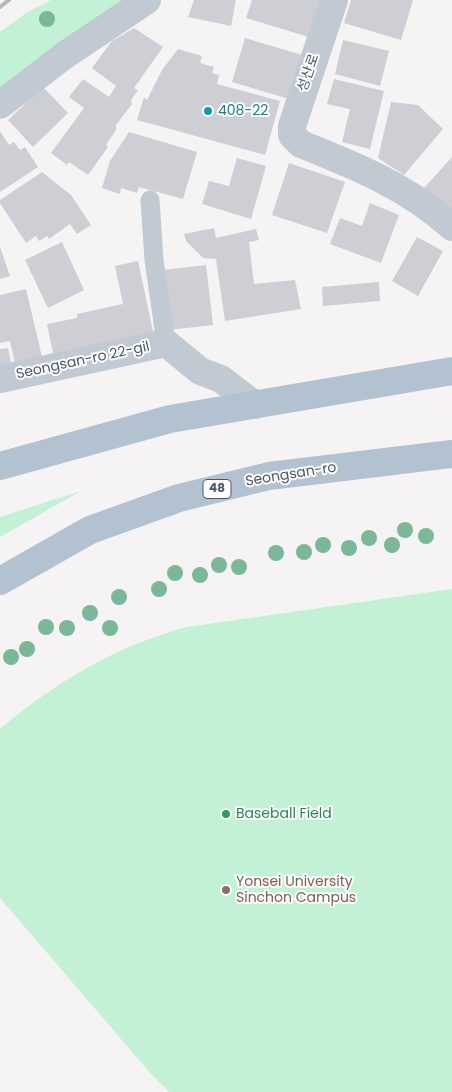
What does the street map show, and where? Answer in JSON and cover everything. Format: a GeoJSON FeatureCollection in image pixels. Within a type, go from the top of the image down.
{"type":"FeatureCollection","features":[{"type":"Feature","properties":{"kind":"main road"},"geometry":{"type":"LineString","coordinates":[[0,466],[170,419],[452,371]]}},
{"type":"Feature","properties":{"kind":"main road","name":"Seongsan-ro"},"geometry":{"type":"LineString","coordinates":[[0,582],[90,530],[179,498],[269,476],[452,454]]}},
{"type":"Feature","properties":{"kind":"main road"},"geometry":{"type":"LineString","coordinates":[[379,463],[452,465]]}},
{"type":"Feature","properties":{"kind":"street"},"geometry":{"type":"LineString","coordinates":[[0,104],[65,55],[147,0]]}},
{"type":"Feature","properties":{"kind":"street"},"geometry":{"type":"LineString","coordinates":[[334,0],[292,126],[292,135],[301,144],[398,187],[427,205],[452,227]]}},
{"type":"Feature","properties":{"kind":"street","name":"Seongsan-ro 22-gil"},"geometry":{"type":"LineString","coordinates":[[0,379],[166,343],[200,372],[220,379],[255,405]]}},
{"type":"Feature","properties":{"kind":"lane","name":"Seongsan-ro 22-gil"},"geometry":{"type":"LineString","coordinates":[[150,200],[154,260],[166,343]]}},
{"type":"Feature","properties":{"kind":"green space"},"geometry":{"type":"Polygon","coordinates":[[[51,0],[128,0],[0,93],[0,32],[26,13],[51,0]]]}},
{"type":"Feature","properties":{"kind":"green space"},"geometry":{"type":"Polygon","coordinates":[[[81,491],[0,537],[0,517],[81,491]]]}},
{"type":"Feature","properties":{"kind":"green space","name":"Baseball Field"},"geometry":{"type":"Polygon","coordinates":[[[452,589],[452,1092],[169,1092],[151,1074],[0,898],[0,729],[42,696],[65,681],[112,655],[161,635],[187,627],[452,589]]]}},
{"type":"Feature","properties":{"kind":"building"},"geometry":{"type":"Polygon","coordinates":[[[194,0],[236,0],[231,26],[188,17],[194,0]]]}},
{"type":"Feature","properties":{"kind":"building"},"geometry":{"type":"Polygon","coordinates":[[[252,0],[324,0],[312,38],[246,18],[252,0]]]}},
{"type":"Feature","properties":{"kind":"building"},"geometry":{"type":"Polygon","coordinates":[[[351,0],[413,0],[401,40],[344,23],[351,0]]]}},
{"type":"Feature","properties":{"kind":"building"},"geometry":{"type":"Polygon","coordinates":[[[134,28],[163,47],[134,88],[138,90],[131,100],[132,104],[116,125],[116,130],[106,145],[108,147],[88,175],[69,162],[67,165],[51,153],[84,108],[69,97],[83,79],[109,97],[116,86],[92,68],[112,41],[134,28]]]}},
{"type":"Feature","properties":{"kind":"building"},"geometry":{"type":"Polygon","coordinates":[[[245,38],[302,55],[289,99],[232,82],[245,38]]]}},
{"type":"Feature","properties":{"kind":"building"},"geometry":{"type":"Polygon","coordinates":[[[343,40],[389,51],[380,86],[335,74],[343,40]]]}},
{"type":"Feature","properties":{"kind":"building","name":"408-22"},"geometry":{"type":"Polygon","coordinates":[[[178,49],[202,56],[200,63],[214,67],[212,73],[219,75],[217,84],[280,101],[265,155],[137,120],[144,97],[147,100],[162,70],[178,49]]]}},
{"type":"Feature","properties":{"kind":"building"},"geometry":{"type":"Polygon","coordinates":[[[334,79],[384,91],[370,149],[342,142],[350,109],[327,104],[334,79]]]}},
{"type":"Feature","properties":{"kind":"building"},"geometry":{"type":"Polygon","coordinates":[[[43,87],[68,113],[33,147],[8,120],[43,87]]]}},
{"type":"Feature","properties":{"kind":"building"},"geometry":{"type":"Polygon","coordinates":[[[391,102],[418,105],[443,129],[404,175],[378,158],[391,102]]]}},
{"type":"Feature","properties":{"kind":"building"},"geometry":{"type":"Polygon","coordinates":[[[0,131],[9,145],[14,142],[20,150],[25,147],[38,167],[0,192],[0,131]]]}},
{"type":"Feature","properties":{"kind":"building"},"geometry":{"type":"Polygon","coordinates":[[[129,132],[197,152],[183,199],[139,187],[137,193],[121,188],[120,194],[102,188],[110,161],[129,132]]]}},
{"type":"Feature","properties":{"kind":"building"},"geometry":{"type":"Polygon","coordinates":[[[452,157],[452,212],[424,188],[452,157]]]}},
{"type":"Feature","properties":{"kind":"building"},"geometry":{"type":"Polygon","coordinates":[[[237,158],[266,166],[251,219],[202,204],[209,181],[229,186],[237,158]]]}},
{"type":"Feature","properties":{"kind":"building"},"geometry":{"type":"Polygon","coordinates":[[[289,163],[345,182],[327,233],[272,215],[289,163]]]}},
{"type":"Feature","properties":{"kind":"building"},"geometry":{"type":"Polygon","coordinates":[[[42,172],[71,195],[91,225],[77,234],[70,224],[49,239],[47,236],[39,241],[36,236],[26,243],[0,203],[0,200],[42,172]]]}},
{"type":"Feature","properties":{"kind":"building"},"geometry":{"type":"Polygon","coordinates":[[[370,203],[399,215],[381,263],[330,244],[340,218],[362,226],[370,203]]]}},
{"type":"Feature","properties":{"kind":"building"},"geometry":{"type":"Polygon","coordinates":[[[214,228],[216,238],[256,229],[259,240],[249,242],[254,284],[295,280],[301,309],[225,321],[216,259],[203,258],[186,241],[184,234],[214,228]]]}},
{"type":"Feature","properties":{"kind":"building"},"geometry":{"type":"Polygon","coordinates":[[[417,237],[443,251],[418,296],[392,281],[417,237]]]}},
{"type":"Feature","properties":{"kind":"building"},"geometry":{"type":"Polygon","coordinates":[[[62,242],[84,290],[48,308],[25,260],[62,242]]]}},
{"type":"Feature","properties":{"kind":"building"},"geometry":{"type":"Polygon","coordinates":[[[0,247],[10,276],[0,279],[0,247]]]}},
{"type":"Feature","properties":{"kind":"building"},"geometry":{"type":"Polygon","coordinates":[[[138,261],[154,336],[54,357],[47,324],[77,318],[77,314],[123,304],[115,266],[138,261]]]}},
{"type":"Feature","properties":{"kind":"building"},"geometry":{"type":"Polygon","coordinates":[[[206,265],[213,325],[169,330],[162,270],[206,265]]]}},
{"type":"Feature","properties":{"kind":"building"},"geometry":{"type":"Polygon","coordinates":[[[379,282],[380,301],[323,306],[322,287],[379,282]]]}},
{"type":"Feature","properties":{"kind":"building"},"geometry":{"type":"Polygon","coordinates":[[[26,289],[42,357],[15,364],[10,341],[0,343],[0,295],[26,289]]]}},
{"type":"Feature","properties":{"kind":"building"},"geometry":{"type":"Polygon","coordinates":[[[8,348],[11,363],[0,365],[0,349],[8,348]]]}},
{"type":"Feature","properties":{"kind":"railway"},"geometry":{"type":"LineString","coordinates":[[0,7],[9,0]]}},
{"type":"Feature","properties":{"kind":"place","name":"408-22"},"geometry":{"type":"Point","coordinates":[208,111]}},
{"type":"Feature","properties":{"kind":"place","name":"Baseball Field"},"geometry":{"type":"Point","coordinates":[226,814]}},
{"type":"Feature","properties":{"kind":"place","name":"Yonsei University Sinchon Campus"},"geometry":{"type":"Point","coordinates":[226,890]}}]}
